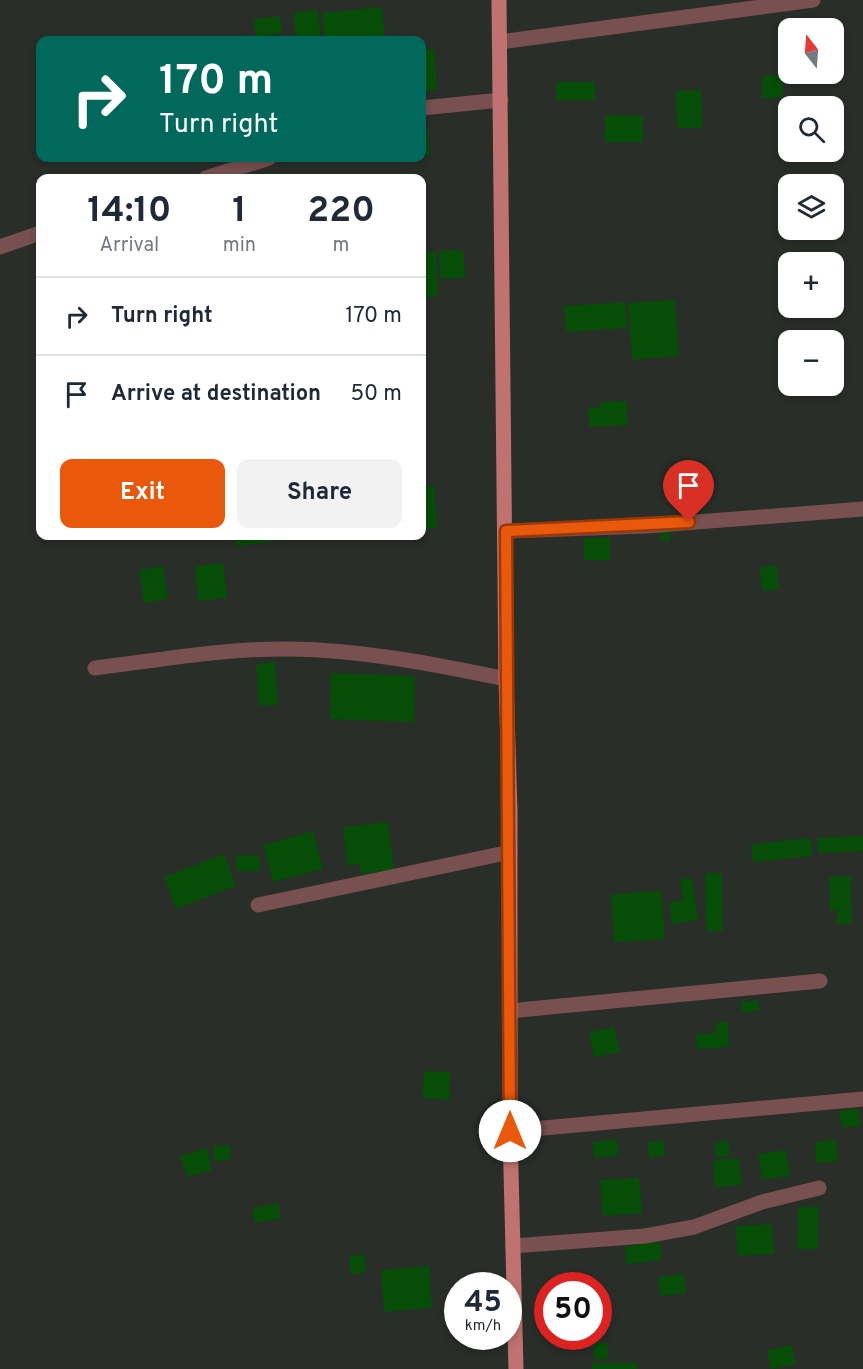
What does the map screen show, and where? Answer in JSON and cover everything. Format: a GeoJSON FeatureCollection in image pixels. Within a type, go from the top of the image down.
{"type":"FeatureCollection","features":[{"type":"Feature","properties":{"kind":"main road"},"geometry":{"type":"LineString","coordinates":[[499,0],[510,852],[510,1131],[516,1369]]}},
{"type":"Feature","properties":{"kind":"street"},"geometry":{"type":"LineString","coordinates":[[500,42],[813,0]]}},
{"type":"Feature","properties":{"kind":"street"},"geometry":{"type":"LineString","coordinates":[[426,108],[501,99]]}},
{"type":"Feature","properties":{"kind":"street"},"geometry":{"type":"LineString","coordinates":[[219,174],[256,162]]}},
{"type":"Feature","properties":{"kind":"street"},"geometry":{"type":"LineString","coordinates":[[0,247],[36,234]]}},
{"type":"Feature","properties":{"kind":"street"},"geometry":{"type":"LineString","coordinates":[[506,531],[646,526],[863,509]]}},
{"type":"Feature","properties":{"kind":"street"},"geometry":{"type":"LineString","coordinates":[[95,668],[241,651],[290,649],[394,656],[506,679]]}},
{"type":"Feature","properties":{"kind":"street"},"geometry":{"type":"LineString","coordinates":[[258,905],[510,852]]}},
{"type":"Feature","properties":{"kind":"street"},"geometry":{"type":"LineString","coordinates":[[510,1011],[820,981]]}},
{"type":"Feature","properties":{"kind":"street"},"geometry":{"type":"LineString","coordinates":[[510,1131],[863,1099]]}},
{"type":"Feature","properties":{"kind":"street"},"geometry":{"type":"LineString","coordinates":[[513,1246],[645,1236],[684,1229],[762,1202],[819,1188]]}},
{"type":"Feature","properties":{"kind":"building"},"geometry":{"type":"Polygon","coordinates":[[[382,7],[385,36],[325,36],[322,13],[382,7]]]}},
{"type":"Feature","properties":{"kind":"building"},"geometry":{"type":"Polygon","coordinates":[[[318,10],[321,36],[296,36],[293,13],[318,10]]]}},
{"type":"Feature","properties":{"kind":"building"},"geometry":{"type":"Polygon","coordinates":[[[280,16],[282,33],[256,36],[254,19],[280,16]]]}},
{"type":"Feature","properties":{"kind":"building"},"geometry":{"type":"Polygon","coordinates":[[[434,49],[437,90],[426,91],[426,50],[434,49]]]}},
{"type":"Feature","properties":{"kind":"building"},"geometry":{"type":"Polygon","coordinates":[[[778,75],[778,84],[783,84],[783,96],[762,98],[762,76],[778,75]]]}},
{"type":"Feature","properties":{"kind":"building"},"geometry":{"type":"Polygon","coordinates":[[[556,82],[595,82],[595,100],[556,100],[556,82]]]}},
{"type":"Feature","properties":{"kind":"building"},"geometry":{"type":"Polygon","coordinates":[[[701,90],[702,128],[677,128],[676,91],[701,90]]]}},
{"type":"Feature","properties":{"kind":"building"},"geometry":{"type":"Polygon","coordinates":[[[605,115],[643,116],[643,142],[605,142],[605,115]]]}},
{"type":"Feature","properties":{"kind":"building"},"geometry":{"type":"Polygon","coordinates":[[[426,123],[430,155],[426,156],[426,123]]]}},
{"type":"Feature","properties":{"kind":"building"},"geometry":{"type":"Polygon","coordinates":[[[463,250],[465,278],[441,279],[439,251],[463,250]]]}},
{"type":"Feature","properties":{"kind":"building"},"geometry":{"type":"Polygon","coordinates":[[[436,252],[438,296],[426,297],[426,253],[436,252]]]}},
{"type":"Feature","properties":{"kind":"building"},"geometry":{"type":"Polygon","coordinates":[[[675,300],[679,356],[632,360],[628,303],[675,300]]]}},
{"type":"Feature","properties":{"kind":"building"},"geometry":{"type":"Polygon","coordinates":[[[625,302],[627,328],[566,332],[564,306],[625,302]]]}},
{"type":"Feature","properties":{"kind":"building"},"geometry":{"type":"Polygon","coordinates":[[[627,401],[628,425],[589,427],[588,408],[601,407],[601,402],[627,401]]]}},
{"type":"Feature","properties":{"kind":"building"},"geometry":{"type":"Polygon","coordinates":[[[434,486],[437,528],[426,529],[426,487],[434,486]]]}},
{"type":"Feature","properties":{"kind":"building"},"geometry":{"type":"Polygon","coordinates":[[[670,525],[670,541],[661,541],[660,526],[670,525]]]}},
{"type":"Feature","properties":{"kind":"building"},"geometry":{"type":"Polygon","coordinates":[[[584,538],[610,538],[610,560],[584,560],[584,538]]]}},
{"type":"Feature","properties":{"kind":"building"},"geometry":{"type":"Polygon","coordinates":[[[235,540],[272,540],[272,542],[236,546],[235,540]]]}},
{"type":"Feature","properties":{"kind":"building"},"geometry":{"type":"Polygon","coordinates":[[[223,563],[227,598],[198,601],[195,566],[223,563]]]}},
{"type":"Feature","properties":{"kind":"building"},"geometry":{"type":"Polygon","coordinates":[[[777,565],[779,589],[762,591],[760,567],[777,565]]]}},
{"type":"Feature","properties":{"kind":"building"},"geometry":{"type":"Polygon","coordinates":[[[163,566],[168,599],[144,603],[139,570],[163,566]]]}},
{"type":"Feature","properties":{"kind":"building"},"geometry":{"type":"Polygon","coordinates":[[[275,662],[278,705],[259,706],[256,664],[275,662]]]}},
{"type":"Feature","properties":{"kind":"building"},"geometry":{"type":"Polygon","coordinates":[[[331,673],[415,676],[414,722],[330,719],[331,673]]]}},
{"type":"Feature","properties":{"kind":"building"},"geometry":{"type":"Polygon","coordinates":[[[388,822],[394,870],[361,874],[360,864],[347,865],[343,827],[388,822]]]}},
{"type":"Feature","properties":{"kind":"building"},"geometry":{"type":"Polygon","coordinates":[[[313,831],[323,869],[273,882],[263,845],[313,831]]]}},
{"type":"Feature","properties":{"kind":"building"},"geometry":{"type":"Polygon","coordinates":[[[863,836],[863,851],[818,853],[817,838],[863,836]]]}},
{"type":"Feature","properties":{"kind":"building"},"geometry":{"type":"Polygon","coordinates":[[[811,838],[812,856],[753,862],[751,844],[811,838]]]}},
{"type":"Feature","properties":{"kind":"building"},"geometry":{"type":"Polygon","coordinates":[[[224,854],[236,886],[176,909],[164,877],[224,854]]]}},
{"type":"Feature","properties":{"kind":"building"},"geometry":{"type":"Polygon","coordinates":[[[236,855],[260,856],[260,871],[236,871],[236,855]]]}},
{"type":"Feature","properties":{"kind":"building"},"geometry":{"type":"Polygon","coordinates":[[[705,873],[722,873],[723,931],[706,931],[705,873]]]}},
{"type":"Feature","properties":{"kind":"building"},"geometry":{"type":"Polygon","coordinates":[[[851,876],[852,924],[837,924],[837,910],[830,910],[829,877],[851,876]]]}},
{"type":"Feature","properties":{"kind":"building"},"geometry":{"type":"Polygon","coordinates":[[[692,878],[698,920],[672,924],[669,902],[683,900],[680,879],[692,878]]]}},
{"type":"Feature","properties":{"kind":"building"},"geometry":{"type":"Polygon","coordinates":[[[661,891],[665,939],[614,942],[611,894],[661,891]]]}},
{"type":"Feature","properties":{"kind":"building"},"geometry":{"type":"Polygon","coordinates":[[[758,1000],[759,1010],[742,1013],[741,1002],[758,1000]]]}},
{"type":"Feature","properties":{"kind":"building"},"geometry":{"type":"Polygon","coordinates":[[[728,1022],[729,1047],[697,1049],[696,1034],[716,1033],[715,1023],[728,1022]]]}},
{"type":"Feature","properties":{"kind":"building"},"geometry":{"type":"Polygon","coordinates":[[[614,1027],[620,1052],[594,1057],[589,1032],[614,1027]]]}},
{"type":"Feature","properties":{"kind":"building"},"geometry":{"type":"Polygon","coordinates":[[[424,1071],[450,1072],[449,1100],[422,1098],[424,1071]]]}},
{"type":"Feature","properties":{"kind":"building"},"geometry":{"type":"Polygon","coordinates":[[[858,1108],[861,1126],[842,1128],[839,1111],[858,1108]]]}},
{"type":"Feature","properties":{"kind":"building"},"geometry":{"type":"Polygon","coordinates":[[[617,1139],[619,1155],[594,1158],[592,1142],[617,1139]]]}},
{"type":"Feature","properties":{"kind":"building"},"geometry":{"type":"Polygon","coordinates":[[[663,1140],[665,1156],[649,1158],[648,1142],[663,1140]]]}},
{"type":"Feature","properties":{"kind":"building"},"geometry":{"type":"Polygon","coordinates":[[[728,1140],[730,1155],[716,1157],[714,1143],[728,1140]]]}},
{"type":"Feature","properties":{"kind":"building"},"geometry":{"type":"Polygon","coordinates":[[[836,1140],[838,1161],[816,1163],[815,1142],[836,1140]]]}},
{"type":"Feature","properties":{"kind":"building"},"geometry":{"type":"Polygon","coordinates":[[[230,1145],[231,1160],[214,1161],[213,1146],[230,1145]]]}},
{"type":"Feature","properties":{"kind":"building"},"geometry":{"type":"Polygon","coordinates":[[[206,1148],[212,1170],[187,1177],[180,1156],[206,1148]]]}},
{"type":"Feature","properties":{"kind":"building"},"geometry":{"type":"Polygon","coordinates":[[[786,1150],[790,1176],[762,1179],[758,1154],[786,1150]]]}},
{"type":"Feature","properties":{"kind":"building"},"geometry":{"type":"Polygon","coordinates":[[[739,1158],[742,1185],[715,1187],[713,1160],[739,1158]]]}},
{"type":"Feature","properties":{"kind":"building"},"geometry":{"type":"Polygon","coordinates":[[[639,1178],[642,1213],[603,1216],[600,1180],[639,1178]]]}},
{"type":"Feature","properties":{"kind":"building"},"geometry":{"type":"Polygon","coordinates":[[[278,1203],[281,1218],[255,1223],[252,1208],[278,1203]]]}},
{"type":"Feature","properties":{"kind":"building"},"geometry":{"type":"Polygon","coordinates":[[[798,1207],[819,1207],[818,1249],[797,1249],[798,1207]]]}},
{"type":"Feature","properties":{"kind":"building"},"geometry":{"type":"Polygon","coordinates":[[[772,1224],[774,1254],[737,1256],[736,1226],[772,1224]]]}},
{"type":"Feature","properties":{"kind":"building"},"geometry":{"type":"Polygon","coordinates":[[[660,1242],[662,1260],[626,1264],[625,1246],[660,1242]]]}},
{"type":"Feature","properties":{"kind":"building"},"geometry":{"type":"Polygon","coordinates":[[[364,1254],[366,1273],[351,1274],[349,1256],[364,1254]]]}},
{"type":"Feature","properties":{"kind":"building"},"geometry":{"type":"Polygon","coordinates":[[[429,1266],[432,1308],[384,1312],[381,1270],[429,1266]]]}},
{"type":"Feature","properties":{"kind":"building"},"geometry":{"type":"Polygon","coordinates":[[[684,1274],[686,1293],[660,1296],[658,1277],[684,1274]]]}},
{"type":"Feature","properties":{"kind":"building"},"geometry":{"type":"Polygon","coordinates":[[[792,1345],[796,1364],[771,1369],[767,1350],[792,1345]]]}},
{"type":"Feature","properties":{"kind":"building"},"geometry":{"type":"Polygon","coordinates":[[[594,1350],[608,1350],[608,1359],[594,1359],[594,1350]]]}},
{"type":"Feature","properties":{"kind":"building"},"geometry":{"type":"Polygon","coordinates":[[[592,1363],[637,1363],[637,1369],[592,1369],[592,1363]]]}},
{"type":"Feature","properties":{"kind":"route"},"geometry":{"type":"LineString","coordinates":[[510,1131],[510,812],[506,679],[506,531],[646,526],[689,522]]}}]}
